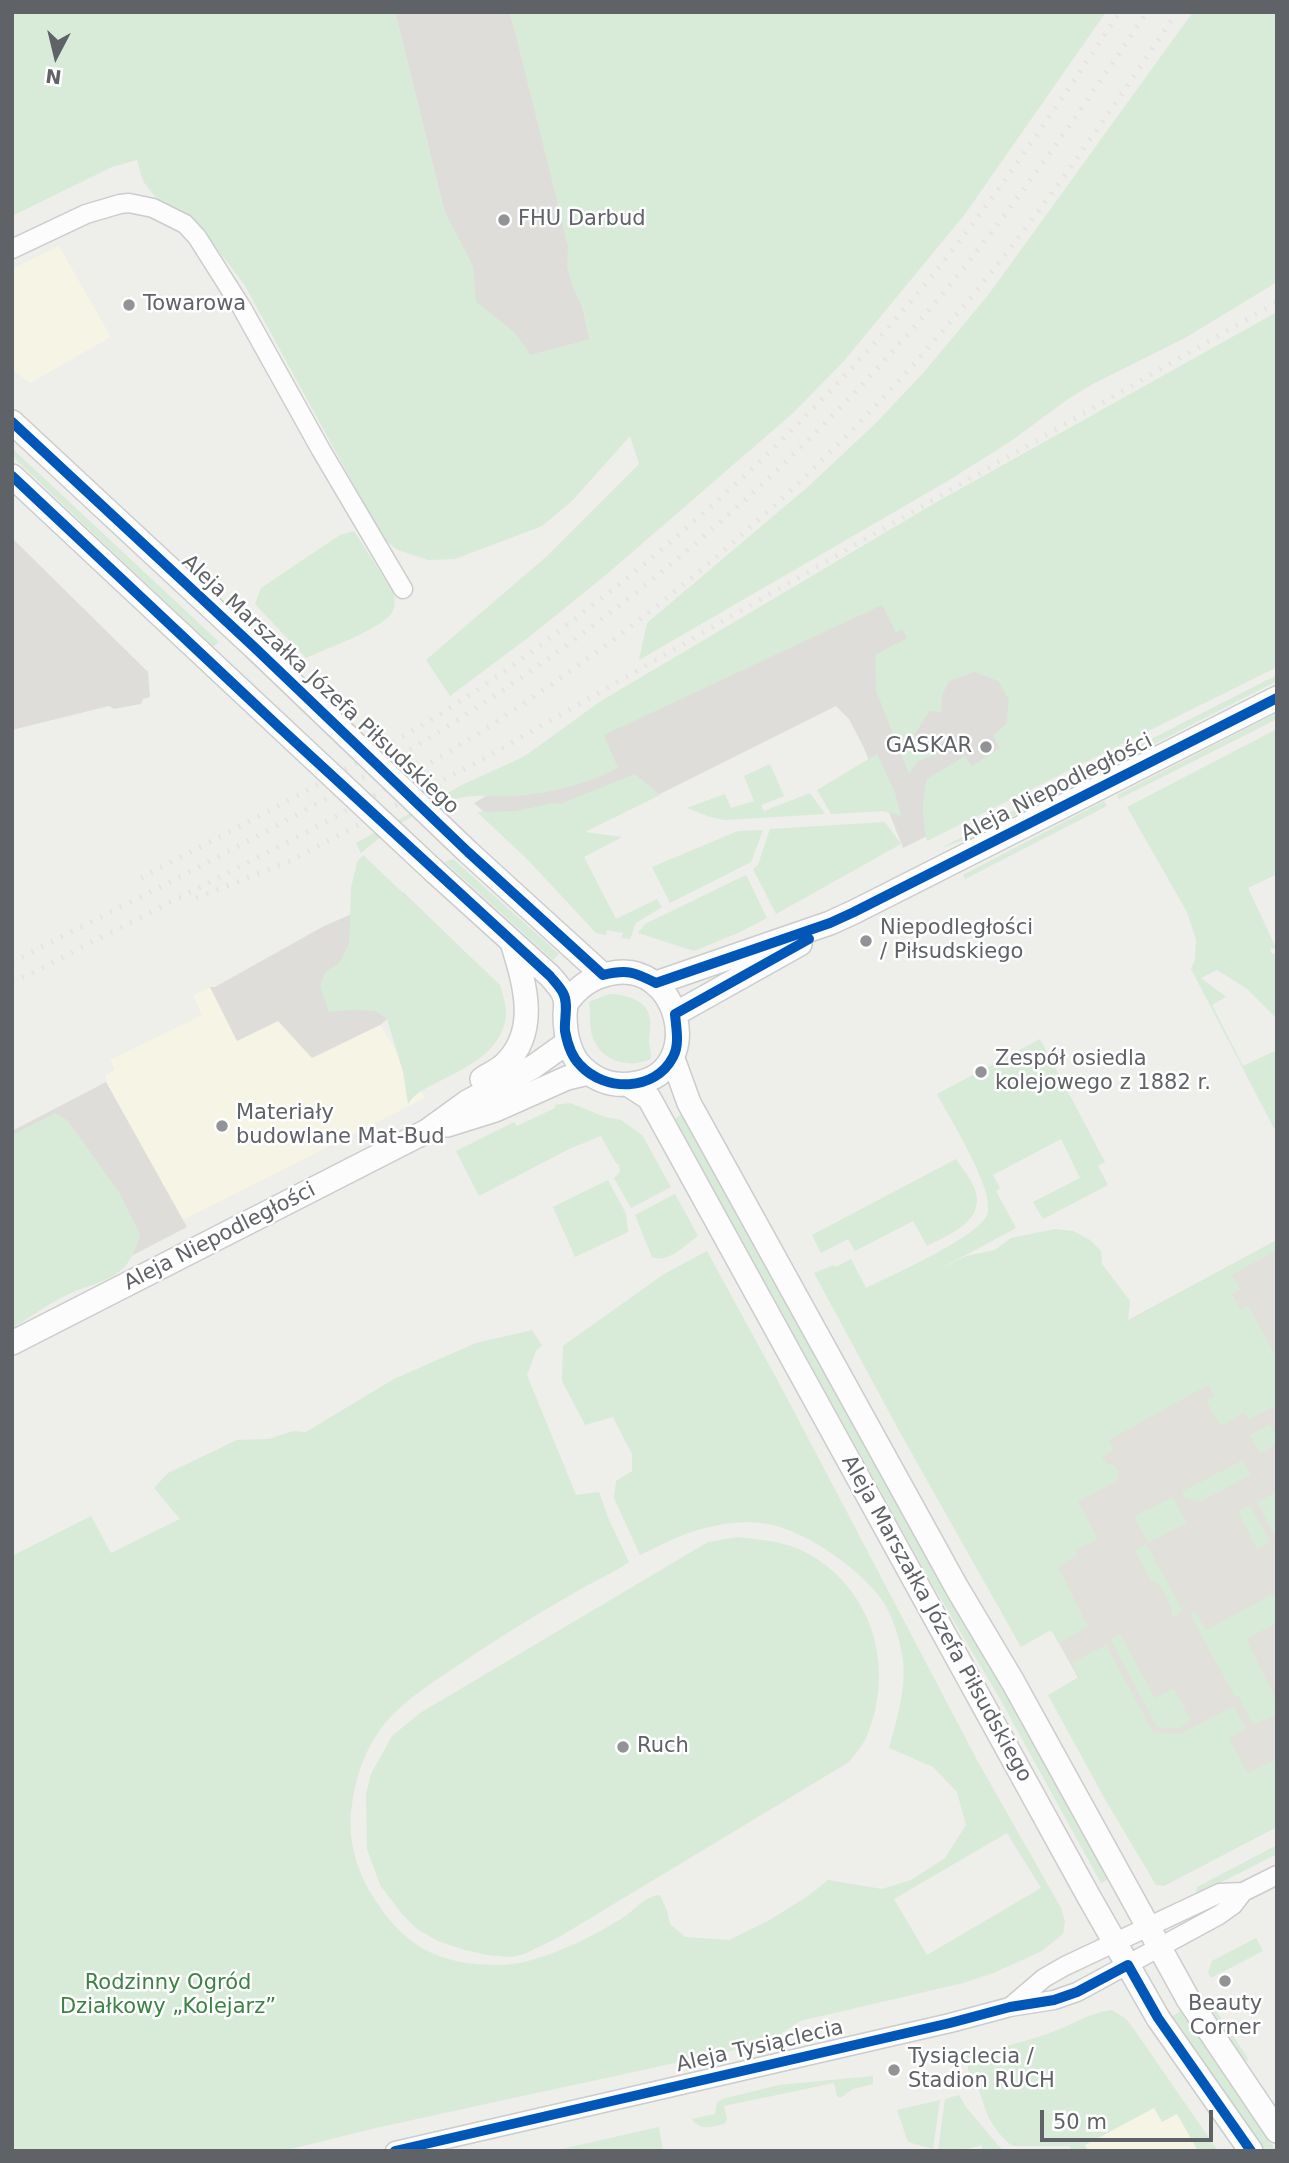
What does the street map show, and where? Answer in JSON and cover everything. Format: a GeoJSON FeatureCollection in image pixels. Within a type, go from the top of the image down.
{"type":"FeatureCollection","features":[{"type":"Feature","properties":{"kind":"street"},"geometry":{"type":"LineString","coordinates":[[12,249],[86,214],[120,204],[153,208],[185,224],[197,237],[242,308],[403,589]]}},
{"type":"Feature","properties":{"kind":"street","name":"Aleja Marszałka Józefa Piłsudskiego"},"geometry":{"type":"LineString","coordinates":[[12,422],[254,647],[468,852],[603,975]]}},
{"type":"Feature","properties":{"kind":"street"},"geometry":{"type":"LineString","coordinates":[[12,476],[550,976],[564,994],[568,1042],[575,1059],[588,1073],[613,1085],[629,1085],[657,1075],[673,1059],[676,1042],[675,1014],[668,996],[656,983],[637,974],[621,971],[603,975],[580,988],[566,1004]]}},
{"type":"Feature","properties":{"kind":"street","name":"Aleja Niepodległości"},"geometry":{"type":"LineString","coordinates":[[675,1014],[854,912],[1277,698]]}},
{"type":"Feature","properties":{"kind":"street","name":"Aleja Niepodległości"},"geometry":{"type":"LineString","coordinates":[[656,983],[854,912]]}},
{"type":"Feature","properties":{"kind":"street"},"geometry":{"type":"LineString","coordinates":[[467,1102],[483,1078],[503,1067],[523,1037],[527,998],[512,942]]}},
{"type":"Feature","properties":{"kind":"street","name":"Aleja Niepodległości"},"geometry":{"type":"LineString","coordinates":[[12,1343],[427,1131],[467,1102],[533,1067],[568,1042]]}},
{"type":"Feature","properties":{"kind":"street","name":"Aleja Marszałka Józefa Piłsudskiego"},"geometry":{"type":"LineString","coordinates":[[673,1059],[689,1103],[957,1588],[1013,1682],[1195,2010],[1277,2131]]}},
{"type":"Feature","properties":{"kind":"street","name":"Aleja Niepodległości"},"geometry":{"type":"LineString","coordinates":[[427,1131],[495,1110],[567,1078],[588,1073]]}},
{"type":"Feature","properties":{"kind":"street","name":"Aleja Marszałka Józefa Piłsudskiego"},"geometry":{"type":"LineString","coordinates":[[629,1085],[649,1098],[1158,2018],[1251,2151]]}},
{"type":"Feature","properties":{"kind":"street","name":"Aleja Tysiąclecia"},"geometry":{"type":"LineString","coordinates":[[1010,2007],[1052,1973],[1220,1893],[1243,1892],[1277,1875]]}},
{"type":"Feature","properties":{"kind":"street","name":"Aleja Tysiąclecia"},"geometry":{"type":"LineString","coordinates":[[396,2151],[1010,2007],[1054,2000],[1077,1992],[1219,1915],[1233,1905],[1243,1892]]}},
{"type":"Feature","properties":{"kind":"shaded area","name":"FHU Darbud"},"geometry":{"type":"Polygon","coordinates":[[[395,12],[510,12],[590,340],[483,367],[395,12]]]}},
{"type":"Feature","properties":{"kind":"shaded area"},"geometry":{"type":"Polygon","coordinates":[[[59,246],[111,337],[30,383],[12,369],[12,269],[59,246]]]}},
{"type":"Feature","properties":{"kind":"shaded area"},"geometry":{"type":"Polygon","coordinates":[[[12,538],[148,672],[150,697],[143,699],[141,704],[114,709],[109,706],[12,730],[12,538]]]}},
{"type":"Feature","properties":{"kind":"shaded area"},"geometry":{"type":"Polygon","coordinates":[[[950,568],[1061,769],[903,848],[864,748],[849,719],[836,706],[528,860],[501,828],[474,803],[636,710],[950,568]]]}},
{"type":"Feature","properties":{"kind":"shaded area"},"geometry":{"type":"Polygon","coordinates":[[[403,892],[467,954],[380,1025],[312,1058],[278,1021],[237,1041],[210,987],[215,987],[324,926],[403,892]]]}},
{"type":"Feature","properties":{"kind":"shaded area"},"geometry":{"type":"Polygon","coordinates":[[[210,987],[237,1041],[278,1021],[312,1058],[380,1025],[425,1098],[183,1220],[106,1082],[106,1075],[115,1070],[110,1060],[202,1015],[193,995],[210,987]]]}},
{"type":"Feature","properties":{"kind":"shaded area"},"geometry":{"type":"Polygon","coordinates":[[[106,1082],[187,1227],[12,1318],[12,1131],[106,1082]]]}},
{"type":"Feature","properties":{"kind":"shaded area"},"geometry":{"type":"Polygon","coordinates":[[[1277,1240],[1277,1759],[1157,1820],[935,1420],[1026,1375],[1277,1240]]]}},
{"type":"Feature","properties":{"kind":"shaded area"},"geometry":{"type":"Polygon","coordinates":[[[1177,2099],[1205,2151],[1071,2151],[1138,2111],[1177,2099]]]}},
{"type":"Feature","properties":{"kind":"green space"},"geometry":{"type":"Polygon","coordinates":[[[12,12],[395,12],[444,210],[473,266],[476,301],[515,333],[531,355],[590,339],[583,309],[567,266],[568,245],[510,12],[1106,12],[965,214],[843,362],[793,413],[607,574],[450,696],[426,660],[546,557],[639,464],[630,436],[572,501],[542,526],[455,559],[428,560],[398,550],[384,540],[244,284],[200,227],[176,210],[160,203],[143,181],[137,160],[112,167],[12,216],[12,12]]]}},
{"type":"Feature","properties":{"kind":"green space"},"geometry":{"type":"Polygon","coordinates":[[[1193,12],[1277,12],[1277,282],[1185,338],[1093,384],[946,482],[639,660],[647,623],[810,485],[876,423],[924,372],[989,294],[1193,12]]]}},
{"type":"Feature","properties":{"kind":"green space"},"geometry":{"type":"Polygon","coordinates":[[[1277,312],[1277,667],[927,841],[923,810],[927,779],[965,756],[972,766],[1000,748],[993,736],[1006,724],[1009,700],[998,681],[974,672],[949,681],[942,696],[941,712],[930,711],[914,735],[929,740],[934,755],[918,761],[909,774],[876,691],[875,655],[907,638],[902,629],[896,633],[882,605],[604,735],[618,768],[580,784],[542,793],[467,797],[446,801],[407,819],[361,853],[356,843],[462,785],[525,756],[601,701],[935,503],[1277,312]]]}},
{"type":"Feature","properties":{"kind":"green space"},"geometry":{"type":"Polygon","coordinates":[[[12,448],[219,642],[213,647],[12,456],[12,448]]]}},
{"type":"Feature","properties":{"kind":"green space"},"geometry":{"type":"Polygon","coordinates":[[[354,531],[393,592],[394,609],[385,620],[375,626],[306,658],[255,604],[261,588],[340,535],[354,531]]]}},
{"type":"Feature","properties":{"kind":"green space"},"geometry":{"type":"Polygon","coordinates":[[[1277,675],[1277,681],[1111,766],[1108,761],[1277,675]]]}},
{"type":"Feature","properties":{"kind":"green space"},"geometry":{"type":"Polygon","coordinates":[[[1277,713],[1277,719],[1119,799],[1117,795],[1277,713]]]}},
{"type":"Feature","properties":{"kind":"green space"},"geometry":{"type":"Polygon","coordinates":[[[1277,729],[1277,874],[1248,888],[1276,948],[1270,949],[1272,954],[1277,954],[1277,1019],[1246,988],[1217,970],[1201,978],[1226,997],[1212,1005],[1243,1066],[1277,1050],[1277,1134],[1191,969],[1195,960],[1196,940],[1187,912],[1127,807],[1277,729]]]}},
{"type":"Feature","properties":{"kind":"green space"},"geometry":{"type":"Polygon","coordinates":[[[877,754],[895,792],[901,816],[883,811],[831,814],[817,790],[877,754]]]}},
{"type":"Feature","properties":{"kind":"green space"},"geometry":{"type":"Polygon","coordinates":[[[770,764],[784,796],[761,805],[764,811],[810,793],[825,814],[724,820],[687,808],[725,794],[731,808],[754,801],[744,776],[770,764]]]}},
{"type":"Feature","properties":{"kind":"green space"},"geometry":{"type":"Polygon","coordinates":[[[635,774],[660,795],[585,832],[622,837],[584,857],[616,919],[657,899],[662,907],[636,923],[630,939],[621,938],[623,933],[607,930],[606,935],[596,933],[528,860],[477,812],[516,811],[560,804],[635,774]]]}},
{"type":"Feature","properties":{"kind":"green space"},"geometry":{"type":"Polygon","coordinates":[[[1084,774],[1087,779],[970,838],[941,848],[1084,774]]]}},
{"type":"Feature","properties":{"kind":"green space"},"geometry":{"type":"Polygon","coordinates":[[[1104,801],[1107,806],[965,879],[963,875],[1104,801]]]}},
{"type":"Feature","properties":{"kind":"green space"},"geometry":{"type":"Polygon","coordinates":[[[885,822],[901,844],[776,914],[753,869],[758,865],[770,829],[885,822]]]}},
{"type":"Feature","properties":{"kind":"green space"},"geometry":{"type":"Polygon","coordinates":[[[763,830],[751,862],[670,903],[652,867],[738,831],[763,830]]]}},
{"type":"Feature","properties":{"kind":"green space"},"geometry":{"type":"Polygon","coordinates":[[[363,855],[500,985],[505,1005],[503,1029],[490,1049],[471,1065],[421,1091],[408,1104],[403,1072],[387,1019],[376,1011],[329,1012],[320,987],[325,972],[339,963],[349,944],[351,888],[357,862],[363,855]]]}},
{"type":"Feature","properties":{"kind":"green space"},"geometry":{"type":"Polygon","coordinates":[[[453,859],[559,954],[553,960],[445,862],[453,859]]]}},
{"type":"Feature","properties":{"kind":"green space"},"geometry":{"type":"Polygon","coordinates":[[[746,875],[767,918],[694,951],[638,933],[645,924],[746,875]]]}},
{"type":"Feature","properties":{"kind":"green space"},"geometry":{"type":"Polygon","coordinates":[[[609,994],[635,999],[645,1007],[650,1019],[651,1059],[633,1063],[616,1061],[608,1057],[596,1044],[591,1031],[589,1002],[609,994]]]}},
{"type":"Feature","properties":{"kind":"green space"},"geometry":{"type":"Polygon","coordinates":[[[1040,1039],[1105,1162],[1098,1166],[1108,1185],[1043,1219],[1033,1202],[1080,1178],[1061,1139],[993,1175],[1000,1188],[996,1191],[1016,1228],[934,1272],[966,1256],[995,1250],[1011,1238],[1055,1229],[1073,1231],[1090,1240],[1101,1251],[1102,1264],[1130,1301],[1128,1321],[1277,1240],[1277,1250],[1232,1275],[1240,1289],[1232,1294],[1241,1310],[1248,1306],[1277,1357],[1277,1405],[1248,1420],[1244,1413],[1220,1426],[1206,1401],[1215,1396],[1208,1385],[1109,1440],[1114,1450],[1102,1457],[1108,1465],[1115,1465],[1119,1472],[1116,1481],[1078,1502],[1098,1539],[1076,1550],[1078,1555],[1058,1566],[1088,1627],[1058,1643],[1053,1632],[1049,1631],[1021,1647],[814,1273],[834,1265],[836,1267],[851,1259],[866,1288],[954,1243],[983,1221],[988,1212],[984,1186],[937,1094],[1040,1039]]]}},
{"type":"Feature","properties":{"kind":"green space"},"geometry":{"type":"Polygon","coordinates":[[[570,1103],[605,1117],[621,1120],[642,1135],[671,1187],[631,1208],[614,1178],[620,1172],[619,1165],[601,1136],[571,1148],[479,1196],[456,1151],[514,1122],[517,1126],[555,1108],[555,1105],[570,1103]]]}},
{"type":"Feature","properties":{"kind":"green space"},"geometry":{"type":"Polygon","coordinates":[[[55,1113],[67,1120],[119,1192],[140,1234],[134,1251],[119,1272],[59,1299],[12,1328],[12,1135],[55,1113]]]}},
{"type":"Feature","properties":{"kind":"green space"},"geometry":{"type":"Polygon","coordinates":[[[682,1114],[951,1602],[1014,1706],[1109,1879],[1101,1883],[1000,1699],[932,1584],[675,1119],[682,1114]]]}},
{"type":"Feature","properties":{"kind":"green space"},"geometry":{"type":"Polygon","coordinates":[[[956,1159],[974,1187],[977,1199],[971,1217],[956,1231],[927,1246],[913,1221],[855,1251],[848,1239],[821,1253],[812,1235],[956,1159]]]}},
{"type":"Feature","properties":{"kind":"green space"},"geometry":{"type":"Polygon","coordinates":[[[608,1180],[626,1214],[628,1232],[575,1257],[553,1207],[608,1180]]]}},
{"type":"Feature","properties":{"kind":"green space"},"geometry":{"type":"Polygon","coordinates":[[[675,1194],[698,1236],[670,1256],[652,1257],[635,1215],[675,1194]]]}},
{"type":"Feature","properties":{"kind":"green space","name":"Rodzinny Ogród Działkowy „Kolejarz”"},"geometry":{"type":"Polygon","coordinates":[[[707,1251],[977,1760],[1061,1908],[1065,1922],[1063,1934],[1042,1951],[993,1973],[963,1983],[800,2021],[767,2043],[380,2127],[282,2151],[12,2151],[12,1556],[91,1516],[111,1553],[180,1519],[154,1488],[168,1473],[237,1440],[269,1439],[293,1431],[306,1432],[394,1379],[476,1343],[532,1330],[542,1345],[536,1351],[527,1375],[576,1495],[599,1492],[629,1562],[517,1627],[427,1686],[389,1719],[374,1739],[355,1787],[351,1816],[352,1839],[357,1863],[366,1885],[396,1927],[410,1940],[440,1956],[477,1964],[512,1964],[545,1956],[578,1942],[621,1919],[648,1898],[660,1895],[670,1924],[685,1937],[729,1940],[768,1921],[828,1880],[882,1889],[911,1880],[945,1858],[966,1825],[957,1792],[933,1767],[889,1748],[903,1689],[902,1654],[889,1612],[866,1581],[808,1539],[783,1528],[759,1523],[709,1527],[678,1537],[640,1555],[614,1498],[616,1481],[632,1471],[632,1454],[613,1417],[585,1425],[562,1381],[563,1346],[664,1274],[707,1251]],[[1007,1833],[894,1899],[927,1955],[1041,1888],[1007,1833]]]}},
{"type":"Feature","properties":{"kind":"green space"},"geometry":{"type":"Polygon","coordinates":[[[1270,1424],[1277,1437],[1277,1444],[1260,1453],[1250,1435],[1270,1424]]]}},
{"type":"Feature","properties":{"kind":"green space"},"geometry":{"type":"Polygon","coordinates":[[[1243,1460],[1251,1475],[1199,1502],[1184,1497],[1181,1492],[1243,1460]]]}},
{"type":"Feature","properties":{"kind":"green space"},"geometry":{"type":"Polygon","coordinates":[[[1277,1491],[1277,1540],[1257,1502],[1277,1491]]]}},
{"type":"Feature","properties":{"kind":"green space"},"geometry":{"type":"Polygon","coordinates":[[[1173,1497],[1187,1523],[1148,1543],[1134,1516],[1173,1497]]]}},
{"type":"Feature","properties":{"kind":"green space"},"geometry":{"type":"Polygon","coordinates":[[[1250,1505],[1270,1542],[1257,1549],[1238,1512],[1250,1505]]]}},
{"type":"Feature","properties":{"kind":"green space","name":"Ruch"},"geometry":{"type":"Polygon","coordinates":[[[738,1537],[781,1543],[805,1552],[828,1567],[847,1586],[862,1607],[872,1631],[878,1657],[879,1683],[867,1736],[849,1762],[559,1937],[524,1954],[511,1957],[465,1950],[438,1941],[417,1929],[380,1885],[367,1849],[366,1794],[371,1774],[392,1736],[420,1713],[708,1542],[738,1537]]]}},
{"type":"Feature","properties":{"kind":"green space"},"geometry":{"type":"Polygon","coordinates":[[[1146,1544],[1183,1611],[1171,1618],[1172,1609],[1158,1583],[1151,1580],[1135,1550],[1146,1544]]]}},
{"type":"Feature","properties":{"kind":"green space"},"geometry":{"type":"Polygon","coordinates":[[[1277,1592],[1277,1623],[1246,1639],[1277,1701],[1277,1715],[1253,1725],[1190,1614],[1195,1611],[1206,1630],[1277,1592]]]}},
{"type":"Feature","properties":{"kind":"green space"},"geometry":{"type":"Polygon","coordinates":[[[1120,1634],[1155,1698],[1174,1688],[1191,1721],[1177,1729],[1157,1727],[1110,1639],[1120,1634]]]}},
{"type":"Feature","properties":{"kind":"green space"},"geometry":{"type":"Polygon","coordinates":[[[1106,1645],[1153,1732],[1179,1734],[1234,1706],[1246,1729],[1229,1738],[1248,1773],[1277,1759],[1277,1827],[1164,1886],[1156,1885],[1048,1695],[1079,1677],[1072,1663],[1106,1645]]]}},
{"type":"Feature","properties":{"kind":"green space"},"geometry":{"type":"Polygon","coordinates":[[[1277,1845],[1277,1854],[1196,1895],[1197,1887],[1277,1845]]]}},
{"type":"Feature","properties":{"kind":"green space"},"geometry":{"type":"Polygon","coordinates":[[[1256,1938],[1263,1951],[1211,1978],[1208,1973],[1212,1961],[1256,1938]]]}},
{"type":"Feature","properties":{"kind":"green space"},"geometry":{"type":"Polygon","coordinates":[[[1207,1997],[1249,2060],[1245,2061],[1204,1999],[1207,1997]]]}},
{"type":"Feature","properties":{"kind":"green space"},"geometry":{"type":"Polygon","coordinates":[[[1112,2010],[1126,2019],[1218,2151],[1198,2151],[1177,2114],[1162,2122],[1154,2108],[1085,2145],[1088,2151],[1071,2151],[1070,2146],[1013,2146],[995,2128],[979,2092],[971,2081],[965,2056],[1039,2037],[1088,2016],[1112,2010]]]}},
{"type":"Feature","properties":{"kind":"green space"},"geometry":{"type":"Polygon","coordinates":[[[1181,2011],[1276,2151],[1264,2151],[1173,2016],[1181,2011]]]}},
{"type":"Feature","properties":{"kind":"green space"},"geometry":{"type":"Polygon","coordinates":[[[873,2076],[873,2084],[853,2089],[840,2098],[834,2083],[724,2106],[727,2120],[724,2124],[702,2127],[692,2119],[715,2114],[717,2103],[722,2099],[779,2085],[873,2076]]]}},
{"type":"Feature","properties":{"kind":"green space"},"geometry":{"type":"Polygon","coordinates":[[[959,2095],[1003,2151],[983,2151],[982,2145],[958,2151],[938,2151],[945,2099],[959,2095]]]}},
{"type":"Feature","properties":{"kind":"green space"},"geometry":{"type":"Polygon","coordinates":[[[940,2100],[933,2149],[908,2142],[897,2110],[940,2100]]]}},
{"type":"Feature","properties":{"kind":"green space"},"geometry":{"type":"Polygon","coordinates":[[[659,2127],[663,2151],[553,2151],[659,2127]]]}},
{"type":"Feature","properties":{"kind":"railway"},"geometry":{"type":"LineString","coordinates":[[141,878],[336,774],[451,707],[569,624],[692,524],[811,410],[922,288],[1000,187],[1120,12]]}},
{"type":"Feature","properties":{"kind":"railway"},"geometry":{"type":"LineString","coordinates":[[12,962],[254,838],[431,737],[554,654],[681,556],[800,448],[910,332],[1010,207],[1147,12]]}},
{"type":"Feature","properties":{"kind":"railway"},"geometry":{"type":"LineString","coordinates":[[12,982],[297,837],[437,759],[580,664],[716,557],[842,440],[958,313],[1044,203],[1177,12]]}},
{"type":"Feature","properties":{"kind":"railway"},"geometry":{"type":"LineString","coordinates":[[196,898],[290,861],[487,757],[1277,302]]}},
{"type":"Feature","properties":{"kind":"cycle path"},"geometry":{"type":"LineString","coordinates":[[12,422],[254,647],[468,852],[603,975],[630,973],[656,983],[830,923],[1277,698]]}},
{"type":"Feature","properties":{"kind":"cycle path"},"geometry":{"type":"LineString","coordinates":[[12,476],[550,976],[565,997],[565,1031],[570,1049],[577,1062],[590,1074],[616,1084],[642,1082],[654,1077],[665,1068],[675,1052],[675,1014],[809,939]]}},
{"type":"Feature","properties":{"kind":"cycle path"},"geometry":{"type":"LineString","coordinates":[[395,2151],[1010,2007],[1054,2000],[1077,1992],[1128,1965],[1158,2018],[1251,2151]]}},
{"type":"Feature","properties":{"kind":"place","name":"FHU Darbud"},"geometry":{"type":"Point","coordinates":[504,220]}},
{"type":"Feature","properties":{"kind":"place","name":"Towarowa"},"geometry":{"type":"Point","coordinates":[129,305]}},
{"type":"Feature","properties":{"kind":"place","name":"GASKAR"},"geometry":{"type":"Point","coordinates":[986,747]}},
{"type":"Feature","properties":{"kind":"place","name":"Niepodległości / Piłsudskiego"},"geometry":{"type":"Point","coordinates":[866,941]}},
{"type":"Feature","properties":{"kind":"place","name":"Zespół osiedla kolejowego z 1882 r."},"geometry":{"type":"Point","coordinates":[981,1072]}},
{"type":"Feature","properties":{"kind":"place","name":"Materiały budowlane Mat-Bud"},"geometry":{"type":"Point","coordinates":[222,1126]}},
{"type":"Feature","properties":{"kind":"place","name":"Ruch"},"geometry":{"type":"Point","coordinates":[623,1747]}},
{"type":"Feature","properties":{"kind":"place","name":"Beauty Corner"},"geometry":{"type":"Point","coordinates":[1225,1981]}},
{"type":"Feature","properties":{"kind":"place","name":"Tysiąclecia / Stadion RUCH"},"geometry":{"type":"Point","coordinates":[894,2070]}}]}
